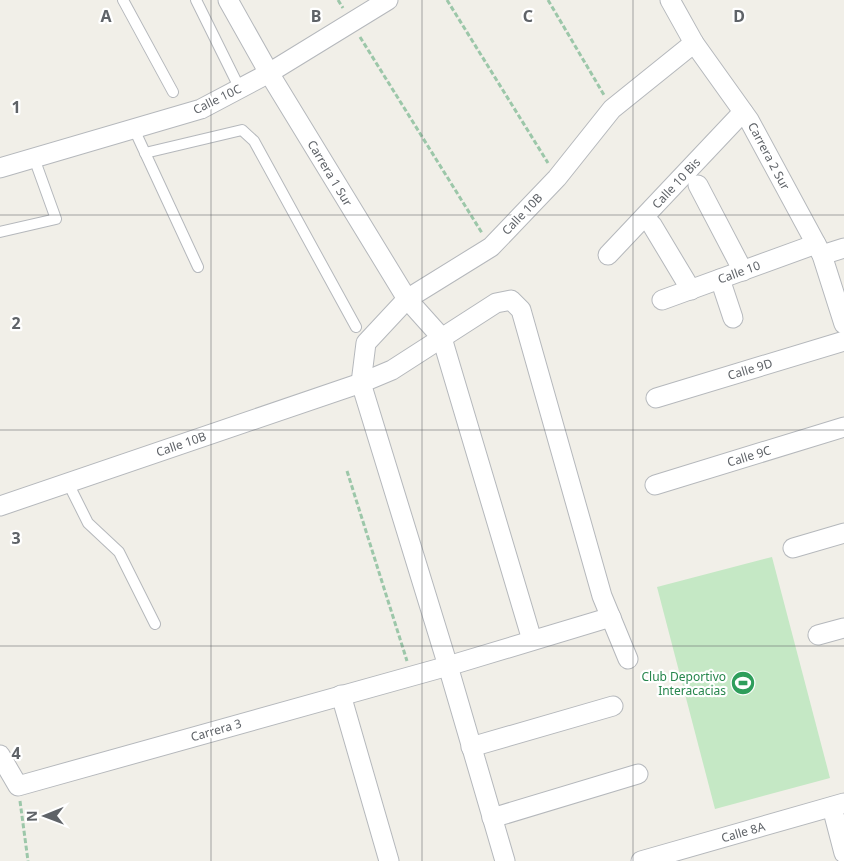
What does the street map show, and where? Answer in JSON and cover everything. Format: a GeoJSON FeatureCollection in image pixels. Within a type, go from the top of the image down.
{"type":"FeatureCollection","features":[{"type":"Feature","properties":{"kind":"street","name":"Carrera 1 Sur"},"geometry":{"type":"LineString","coordinates":[[228,0],[269,73],[407,299],[442,338]]}},
{"type":"Feature","properties":{"kind":"street","name":"Calle 10C"},"geometry":{"type":"LineString","coordinates":[[0,168],[201,109],[269,73],[388,0]]}},
{"type":"Feature","properties":{"kind":"street","name":"Carrera 2 Sur"},"geometry":{"type":"LineString","coordinates":[[670,0],[694,43],[743,112],[819,250],[844,324]]}},
{"type":"Feature","properties":{"kind":"street","name":"Calle 10B"},"geometry":{"type":"LineString","coordinates":[[361,383],[366,343],[407,299],[491,247],[557,178],[612,108],[694,43]]}},
{"type":"Feature","properties":{"kind":"street","name":"Calle 10 Bis"},"geometry":{"type":"LineString","coordinates":[[608,255],[743,112]]}},
{"type":"Feature","properties":{"kind":"street"},"geometry":{"type":"LineString","coordinates":[[698,185],[742,271]]}},
{"type":"Feature","properties":{"kind":"street"},"geometry":{"type":"LineString","coordinates":[[652,225],[691,290]]}},
{"type":"Feature","properties":{"kind":"street","name":"Calle 10"},"geometry":{"type":"LineString","coordinates":[[662,300],[742,271],[819,250],[844,248]]}},
{"type":"Feature","properties":{"kind":"street"},"geometry":{"type":"LineString","coordinates":[[720,279],[733,318]]}},
{"type":"Feature","properties":{"kind":"street","name":"Calle 10B"},"geometry":{"type":"LineString","coordinates":[[0,506],[361,383],[392,370],[496,303],[511,300],[521,310],[602,596],[611,617]]}},
{"type":"Feature","properties":{"kind":"street"},"geometry":{"type":"LineString","coordinates":[[442,338],[532,640]]}},
{"type":"Feature","properties":{"kind":"street","name":"Calle 9D"},"geometry":{"type":"LineString","coordinates":[[656,398],[844,341]]}},
{"type":"Feature","properties":{"kind":"street"},"geometry":{"type":"LineString","coordinates":[[361,383],[448,666],[505,861]]}},
{"type":"Feature","properties":{"kind":"street","name":"Calle 9C"},"geometry":{"type":"LineString","coordinates":[[655,485],[844,427]]}},
{"type":"Feature","properties":{"kind":"street"},"geometry":{"type":"LineString","coordinates":[[793,548],[844,533]]}},
{"type":"Feature","properties":{"kind":"street"},"geometry":{"type":"LineString","coordinates":[[611,617],[628,659]]}},
{"type":"Feature","properties":{"kind":"street","name":"Carrera 3"},"geometry":{"type":"LineString","coordinates":[[18,786],[448,666],[611,617]]}},
{"type":"Feature","properties":{"kind":"street"},"geometry":{"type":"LineString","coordinates":[[818,635],[844,628]]}},
{"type":"Feature","properties":{"kind":"street"},"geometry":{"type":"LineString","coordinates":[[341,695],[390,861]]}},
{"type":"Feature","properties":{"kind":"street"},"geometry":{"type":"LineString","coordinates":[[472,747],[613,706]]}},
{"type":"Feature","properties":{"kind":"street"},"geometry":{"type":"LineString","coordinates":[[0,755],[18,786]]}},
{"type":"Feature","properties":{"kind":"street"},"geometry":{"type":"LineString","coordinates":[[492,818],[638,774]]}},
{"type":"Feature","properties":{"kind":"street"},"geometry":{"type":"LineString","coordinates":[[838,805],[844,853]]}},
{"type":"Feature","properties":{"kind":"street","name":"Calle 8A"},"geometry":{"type":"LineString","coordinates":[[641,861],[838,805]]}},
{"type":"Feature","properties":{"kind":"lane"},"geometry":{"type":"LineString","coordinates":[[124,0],[173,92]]}},
{"type":"Feature","properties":{"kind":"lane"},"geometry":{"type":"LineString","coordinates":[[196,0],[240,89]]}},
{"type":"Feature","properties":{"kind":"lane"},"geometry":{"type":"LineString","coordinates":[[134,129],[198,267]]}},
{"type":"Feature","properties":{"kind":"lane"},"geometry":{"type":"LineString","coordinates":[[145,153],[242,130],[254,141],[356,327]]}},
{"type":"Feature","properties":{"kind":"lane"},"geometry":{"type":"LineString","coordinates":[[0,232],[56,219],[34,158]]}},
{"type":"Feature","properties":{"kind":"lane"},"geometry":{"type":"LineString","coordinates":[[68,483],[88,523],[119,552],[155,624]]}},
{"type":"Feature","properties":{"kind":"path"},"geometry":{"type":"LineString","coordinates":[[338,0],[491,247]]}},
{"type":"Feature","properties":{"kind":"path"},"geometry":{"type":"LineString","coordinates":[[447,0],[557,178]]}},
{"type":"Feature","properties":{"kind":"path"},"geometry":{"type":"LineString","coordinates":[[548,0],[612,108]]}},
{"type":"Feature","properties":{"kind":"path"},"geometry":{"type":"LineString","coordinates":[[347,471],[412,676]]}},
{"type":"Feature","properties":{"kind":"path"},"geometry":{"type":"LineString","coordinates":[[18,786],[28,861]]}},
{"type":"Feature","properties":{"kind":"green space","name":"Club Deportivo Interacacias"},"geometry":{"type":"Polygon","coordinates":[[[772,557],[830,778],[715,809],[657,587],[772,557]]]}},
{"type":"Feature","properties":{"kind":"place","name":"Club Deportivo Interacacias"},"geometry":{"type":"Point","coordinates":[743,683]}}]}
